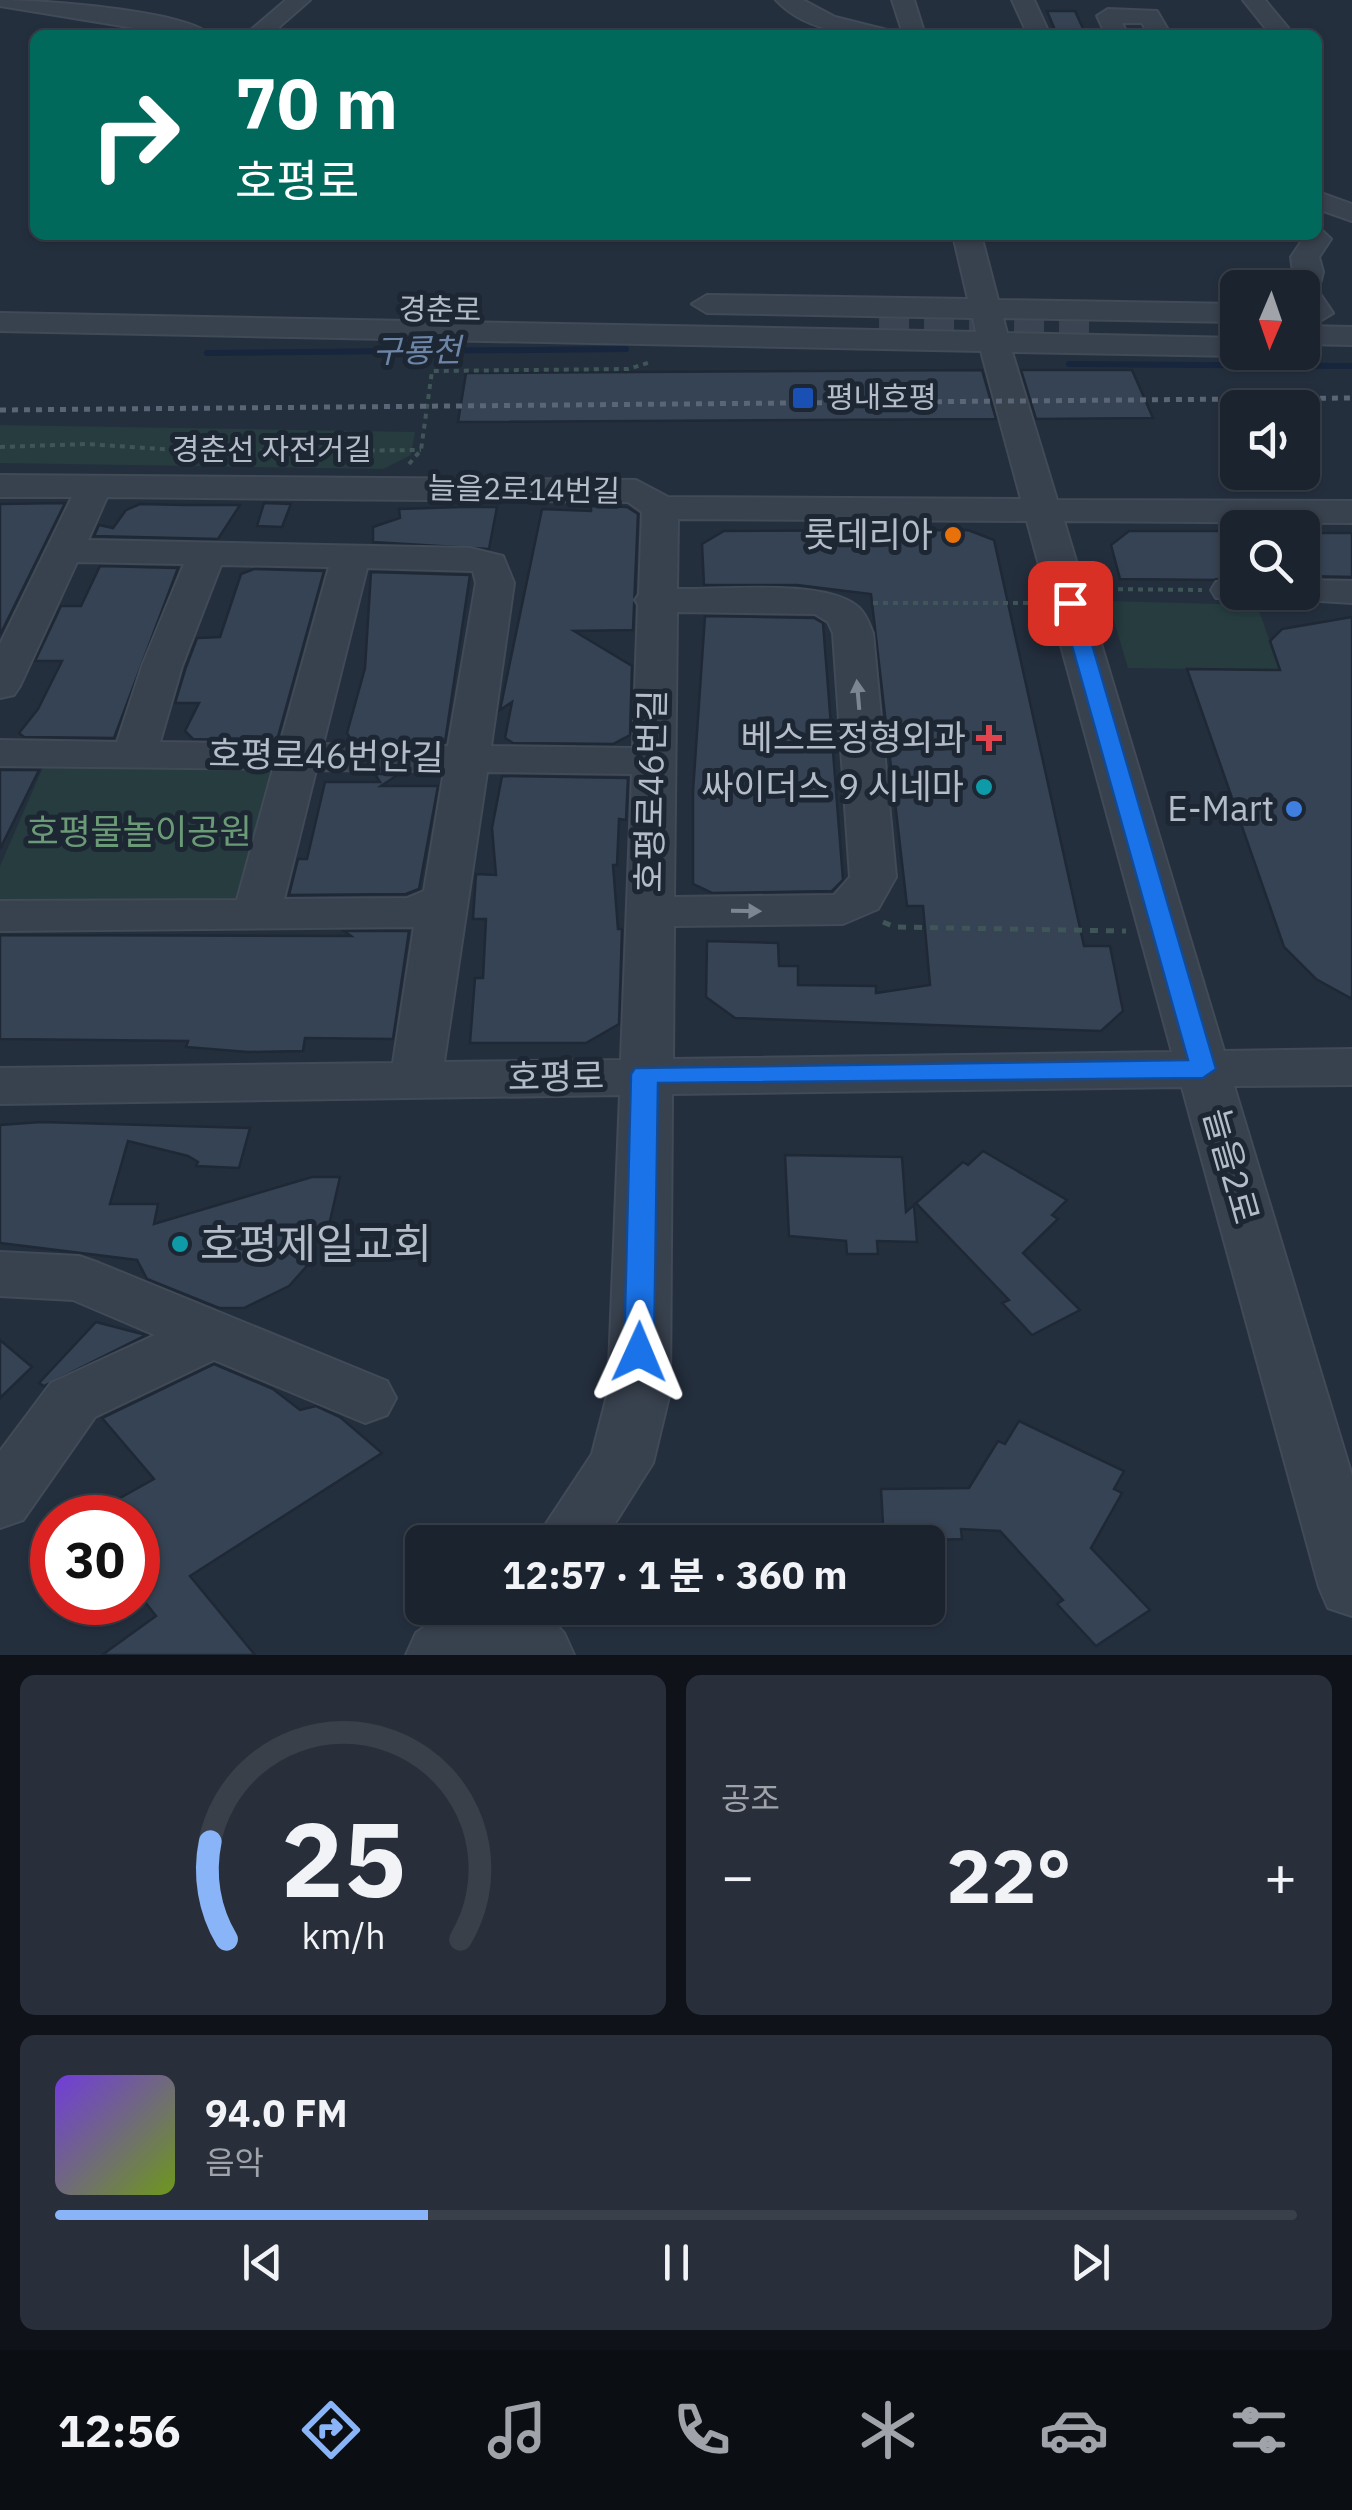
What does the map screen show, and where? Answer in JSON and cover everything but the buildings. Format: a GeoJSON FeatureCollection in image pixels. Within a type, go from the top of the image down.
{"type":"FeatureCollection","features":[{"type":"Feature","properties":{"kind":"street"},"geometry":{"type":"LineString","coordinates":[[0,0],[184,30]]}},
{"type":"Feature","properties":{"kind":"street"},"geometry":{"type":"LineString","coordinates":[[262,30],[299,0]]}},
{"type":"Feature","properties":{"kind":"street"},"geometry":{"type":"LineString","coordinates":[[787,0],[828,22],[867,30]]}},
{"type":"Feature","properties":{"kind":"street"},"geometry":{"type":"LineString","coordinates":[[904,0],[913,30]]}},
{"type":"Feature","properties":{"kind":"street"},"geometry":{"type":"LineString","coordinates":[[1023,0],[1037,30]]}},
{"type":"Feature","properties":{"kind":"street"},"geometry":{"type":"LineString","coordinates":[[1254,0],[1279,30]]}},
{"type":"Feature","properties":{"kind":"street"},"geometry":{"type":"LineString","coordinates":[[1115,30],[1108,16],[1146,27]]}},
{"type":"Feature","properties":{"kind":"street"},"geometry":{"type":"LineString","coordinates":[[1322,202],[1352,214]]}},
{"type":"Feature","properties":{"kind":"street","name":"늘을2로"},"geometry":{"type":"LineString","coordinates":[[968,240],[1203,1069],[1333,1453],[1352,1587]]}},
{"type":"Feature","properties":{"kind":"street"},"geometry":{"type":"LineString","coordinates":[[1308,270],[1305,256],[1315,240]]}},
{"type":"Feature","properties":{"kind":"street","name":"경춘로"},"geometry":{"type":"LineString","coordinates":[[0,302],[868,323]]}},
{"type":"Feature","properties":{"kind":"street"},"geometry":{"type":"LineString","coordinates":[[680,304],[868,323]]}},
{"type":"Feature","properties":{"kind":"street"},"geometry":{"type":"LineString","coordinates":[[1320,319],[1352,313]]}},
{"type":"Feature","properties":{"kind":"street","name":"경춘로"},"geometry":{"type":"LineString","coordinates":[[0,314],[868,323]]}},
{"type":"Feature","properties":{"kind":"street"},"geometry":{"type":"LineString","coordinates":[[1220,332],[1099,320],[1076,314],[1068,319],[1068,328],[1099,340],[1220,346]]}},
{"type":"Feature","properties":{"kind":"street"},"geometry":{"type":"LineString","coordinates":[[0,322],[991,326],[1220,314]]}},
{"type":"Feature","properties":{"kind":"street"},"geometry":{"type":"LineString","coordinates":[[1099,320],[1220,323]]}},
{"type":"Feature","properties":{"kind":"street"},"geometry":{"type":"LineString","coordinates":[[1320,323],[1352,325]]}},
{"type":"Feature","properties":{"kind":"street"},"geometry":{"type":"LineString","coordinates":[[991,326],[1144,345]]}},
{"type":"Feature","properties":{"kind":"street"},"geometry":{"type":"LineString","coordinates":[[1320,326],[1352,336]]}},
{"type":"Feature","properties":{"kind":"street"},"geometry":{"type":"LineString","coordinates":[[1320,348],[1352,348]]}},
{"type":"Feature","properties":{"kind":"street","name":"늘을2로14번길"},"geometry":{"type":"LineString","coordinates":[[0,486],[636,491],[660,508],[1352,512]]}},
{"type":"Feature","properties":{"kind":"street"},"geometry":{"type":"LineString","coordinates":[[0,686],[95,486]]}},
{"type":"Feature","properties":{"kind":"street"},"geometry":{"type":"LineString","coordinates":[[416,1080],[495,584],[490,564],[507,490]]}},
{"type":"Feature","properties":{"kind":"street","name":"호평로46번길"},"geometry":{"type":"LineString","coordinates":[[579,1525],[621,1464],[639,1392],[654,600],[660,508]]}},
{"type":"Feature","properties":{"kind":"street"},"geometry":{"type":"LineString","coordinates":[[64,551],[470,558],[490,564]]}},
{"type":"Feature","properties":{"kind":"street"},"geometry":{"type":"LineString","coordinates":[[135,752],[162,666],[208,553]]}},
{"type":"Feature","properties":{"kind":"street"},"geometry":{"type":"LineString","coordinates":[[257,912],[351,556]]}},
{"type":"Feature","properties":{"kind":"street"},"geometry":{"type":"LineString","coordinates":[[1320,591],[1352,592]]}},
{"type":"Feature","properties":{"kind":"street"},"geometry":{"type":"LineString","coordinates":[[648,912],[843,909],[860,899],[873,877],[853,633],[846,615],[823,603],[654,600]]}},
{"type":"Feature","properties":{"kind":"street","name":"호평로46번안길"},"geometry":{"type":"LineString","coordinates":[[0,754],[135,752],[652,761]]}},
{"type":"Feature","properties":{"kind":"street"},"geometry":{"type":"LineString","coordinates":[[0,916],[414,913],[442,901]]}},
{"type":"Feature","properties":{"kind":"street","name":"호평로"},"geometry":{"type":"LineString","coordinates":[[0,1086],[644,1074],[1352,1068]]}},
{"type":"Feature","properties":{"kind":"street"},"geometry":{"type":"LineString","coordinates":[[0,1274],[79,1278],[364,1398]]}},
{"type":"Feature","properties":{"kind":"street"},"geometry":{"type":"LineString","coordinates":[[0,1501],[73,1400],[212,1334]]}},
{"type":"Feature","properties":{"kind":"street"},"geometry":{"type":"LineString","coordinates":[[440,1655],[513,1625]]}},
{"type":"Feature","properties":{"kind":"path","name":"경춘선 자전거길"},"geometry":{"type":"LineString","coordinates":[[404,468],[421,450],[432,371],[628,370],[664,358]]}},
{"type":"Feature","properties":{"kind":"path"},"geometry":{"type":"LineString","coordinates":[[0,447],[86,444],[207,452],[421,450]]}},
{"type":"Feature","properties":{"kind":"path"},"geometry":{"type":"LineString","coordinates":[[823,603],[1220,591]]}},
{"type":"Feature","properties":{"kind":"path"},"geometry":{"type":"LineString","coordinates":[[843,909],[896,927],[1164,932]]}},
{"type":"Feature","properties":{"kind":"green space"},"geometry":{"type":"Polygon","coordinates":[[[0,425],[415,432],[411,455],[383,469],[0,463],[0,425]]]}},
{"type":"Feature","properties":{"kind":"green space"},"geometry":{"type":"Polygon","coordinates":[[[1108,601],[1220,604],[1220,610],[1259,610],[1280,670],[1128,668],[1108,601]]]}},
{"type":"Feature","properties":{"kind":"green space","name":"호평물놀이공원"},"geometry":{"type":"Polygon","coordinates":[[[47,758],[278,767],[239,905],[0,903],[0,866],[47,758]]]}},
{"type":"Feature","properties":{"kind":"waterway","name":"구룡천"},"geometry":{"type":"LineString","coordinates":[[207,353],[626,349]]}},
{"type":"Feature","properties":{"kind":"waterway","name":"구룡천"},"geometry":{"type":"LineString","coordinates":[[1069,364],[1352,366]]}},
{"type":"Feature","properties":{"kind":"tunnel"},"geometry":{"type":"LineString","coordinates":[[879,329],[1097,331]]}},
{"type":"Feature","properties":{"kind":"railway"},"geometry":{"type":"LineString","coordinates":[[0,410],[1352,398]]}},
{"type":"Feature","properties":{"kind":"place","name":"평내호평"},"geometry":{"type":"Point","coordinates":[803,398]}},
{"type":"Feature","properties":{"kind":"place","name":"롯데리아"},"geometry":{"type":"Point","coordinates":[953,535]}},
{"type":"Feature","properties":{"kind":"place","name":"베스트정형외과"},"geometry":{"type":"Point","coordinates":[989,738]}},
{"type":"Feature","properties":{"kind":"place","name":"싸이더스 9 시네마"},"geometry":{"type":"Point","coordinates":[984,787]}},
{"type":"Feature","properties":{"kind":"place","name":"E-Mart"},"geometry":{"type":"Point","coordinates":[1294,809]}},
{"type":"Feature","properties":{"kind":"place","name":"호평제일교회"},"geometry":{"type":"Point","coordinates":[180,1244]}},
{"type":"Feature","properties":{"kind":"route"},"geometry":{"type":"LineString","coordinates":[[639,1352],[644,1074],[1203,1069],[1070,603]]}}]}
